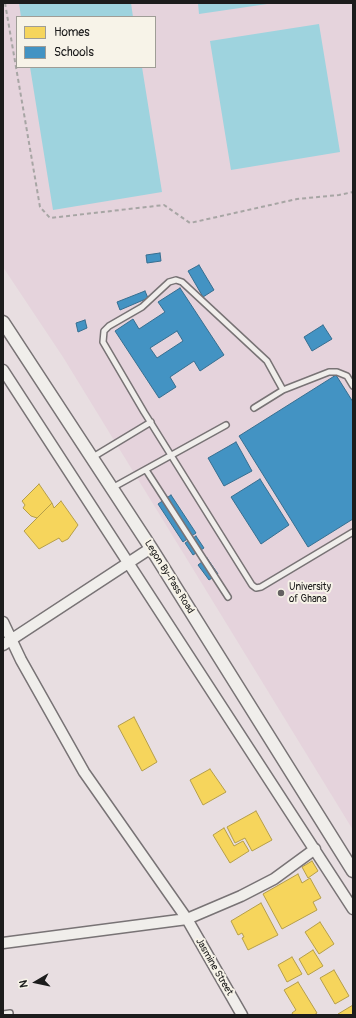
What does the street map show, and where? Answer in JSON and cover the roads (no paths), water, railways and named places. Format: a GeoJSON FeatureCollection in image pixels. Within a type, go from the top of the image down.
{"type":"FeatureCollection","features":[{"type":"Feature","properties":{"kind":"street","name":"Legon By-Pass Road"},"geometry":{"type":"LineString","coordinates":[[3,322],[93,457],[353,871]]}},
{"type":"Feature","properties":{"kind":"street"},"geometry":{"type":"LineString","coordinates":[[3,370],[353,909]]}},
{"type":"Feature","properties":{"kind":"street"},"geometry":{"type":"LineString","coordinates":[[3,645],[11,638],[151,548]]}},
{"type":"Feature","properties":{"kind":"street","name":"Jasmine Street"},"geometry":{"type":"LineString","coordinates":[[3,622],[21,660],[84,772],[187,919],[242,1015]]}},
{"type":"Feature","properties":{"kind":"street"},"geometry":{"type":"LineString","coordinates":[[3,943],[187,919],[274,880],[315,849]]}},
{"type":"Feature","properties":{"kind":"lane"},"geometry":{"type":"LineString","coordinates":[[282,390],[267,361],[182,282],[176,280],[169,282],[142,307],[109,326],[104,331],[103,342],[252,585],[256,588],[261,587],[353,532]]}},
{"type":"Feature","properties":{"kind":"lane"},"geometry":{"type":"LineString","coordinates":[[254,408],[282,390],[329,372],[337,372],[347,376],[353,386]]}},
{"type":"Feature","properties":{"kind":"lane"},"geometry":{"type":"LineString","coordinates":[[93,457],[151,422]]}},
{"type":"Feature","properties":{"kind":"lane"},"geometry":{"type":"LineString","coordinates":[[112,488],[226,425]]}},
{"type":"Feature","properties":{"kind":"lane"},"geometry":{"type":"LineString","coordinates":[[146,470],[228,597]]}},
{"type":"Feature","properties":{"kind":"lane"},"geometry":{"type":"LineString","coordinates":[[3,1014],[10,1013]]}},
{"type":"Feature","properties":{"kind":"water"},"geometry":{"type":"Polygon","coordinates":[[[19,3],[131,3],[133,16],[21,16],[19,3]]]}},
{"type":"Feature","properties":{"kind":"water"},"geometry":{"type":"Polygon","coordinates":[[[198,3],[274,3],[199,14],[198,3]]]}},
{"type":"Feature","properties":{"kind":"water"},"geometry":{"type":"Polygon","coordinates":[[[319,24],[340,152],[231,170],[210,41],[319,24]]]}},
{"type":"Feature","properties":{"kind":"water"},"geometry":{"type":"Polygon","coordinates":[[[30,68],[142,68],[162,192],[53,210],[30,68]]]}},
{"type":"Feature","properties":{"kind":"place","name":"University of Ghana"},"geometry":{"type":"Point","coordinates":[281,593]}}]}
